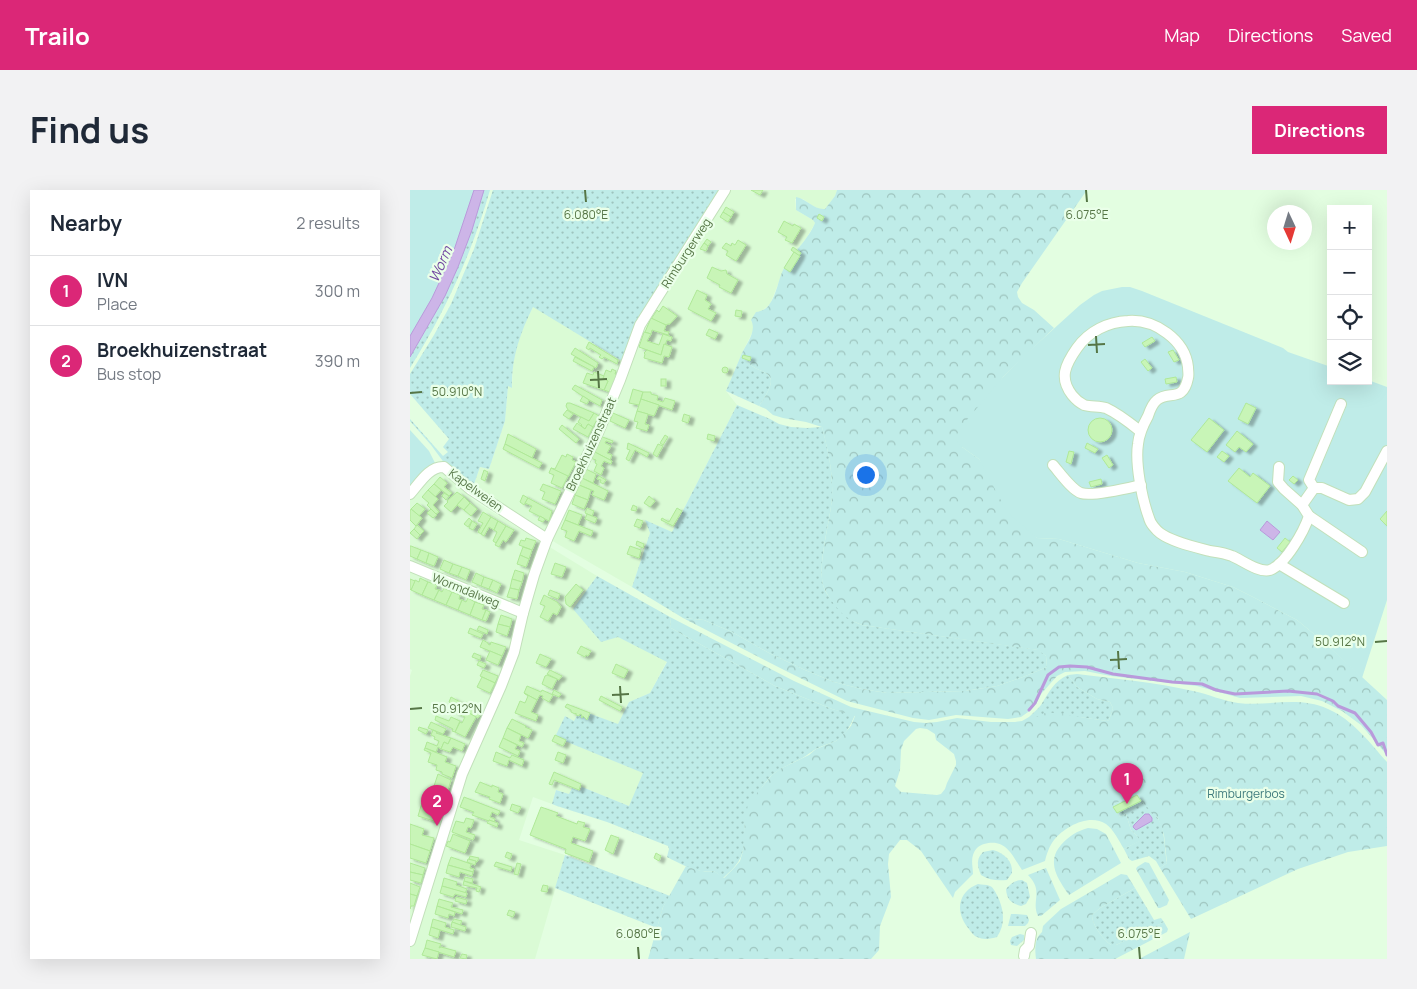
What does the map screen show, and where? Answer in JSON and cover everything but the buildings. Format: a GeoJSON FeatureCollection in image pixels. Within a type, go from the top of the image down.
{"type":"FeatureCollection","features":[{"type":"Feature","properties":{"kind":"street","name":"Rimburgerweg"},"geometry":{"type":"LineString","coordinates":[[645,315],[725,190]]}},
{"type":"Feature","properties":{"kind":"street","name":"Broekhuizenstraat"},"geometry":{"type":"LineString","coordinates":[[410,940],[462,774],[514,652],[534,575],[547,539],[598,433],[645,315]]}},
{"type":"Feature","properties":{"kind":"street"},"geometry":{"type":"LineString","coordinates":[[1140,432],[1114,412],[1104,408],[1086,406],[1077,401],[1065,384],[1064,374],[1070,359],[1079,345],[1095,331],[1116,322],[1130,320],[1146,322],[1160,329],[1172,337],[1182,348],[1187,358],[1189,377],[1186,386],[1182,392],[1174,396],[1158,399],[1153,405],[1140,432],[1137,456],[1141,485],[1149,520],[1159,533],[1184,544],[1230,554],[1257,569],[1269,570],[1279,564],[1288,553],[1305,527],[1308,516]]}},
{"type":"Feature","properties":{"kind":"street"},"geometry":{"type":"LineString","coordinates":[[1314,488],[1308,480],[1341,404]]}},
{"type":"Feature","properties":{"kind":"street"},"geometry":{"type":"LineString","coordinates":[[1314,488],[1322,488],[1349,500],[1358,499],[1365,492],[1387,451]]}},
{"type":"Feature","properties":{"kind":"street"},"geometry":{"type":"LineString","coordinates":[[1053,465],[1072,487],[1081,493],[1092,494],[1141,485]]}},
{"type":"Feature","properties":{"kind":"street","name":"Kapelweien"},"geometry":{"type":"LineString","coordinates":[[410,494],[433,469],[442,466],[470,489],[547,539]]}},
{"type":"Feature","properties":{"kind":"street"},"geometry":{"type":"LineString","coordinates":[[1279,468],[1278,482],[1302,505],[1308,516],[1362,552]]}},
{"type":"Feature","properties":{"kind":"street"},"geometry":{"type":"LineString","coordinates":[[1302,505],[1314,488]]}},
{"type":"Feature","properties":{"kind":"street"},"geometry":{"type":"LineString","coordinates":[[1279,564],[1344,603]]}},
{"type":"Feature","properties":{"kind":"street","name":"Wormdalweg"},"geometry":{"type":"LineString","coordinates":[[410,566],[523,613]]}},
{"type":"Feature","properties":{"kind":"street"},"geometry":{"type":"LineString","coordinates":[[1024,956],[1025,950],[1029,946],[1031,933]]}},
{"type":"Feature","properties":{"kind":"shaded area"},"geometry":{"type":"Polygon","coordinates":[[[474,190],[484,190],[458,267],[445,296],[410,357],[410,336],[432,298],[453,253],[474,190]]]}},
{"type":"Feature","properties":{"kind":"shaded area"},"geometry":{"type":"Polygon","coordinates":[[[720,190],[837,190],[835,196],[825,209],[821,210],[803,199],[795,199],[796,210],[815,223],[785,267],[770,304],[751,320],[754,326],[753,331],[726,391],[737,405],[672,532],[646,521],[650,533],[632,587],[556,543],[473,487],[480,467],[489,469],[505,421],[508,386],[512,388],[513,365],[517,343],[533,307],[720,190]]]}},
{"type":"Feature","properties":{"kind":"shaded area"},"geometry":{"type":"Polygon","coordinates":[[[435,463],[476,502],[597,576],[573,609],[618,637],[667,661],[650,693],[629,702],[618,724],[574,721],[565,716],[556,737],[644,773],[629,806],[582,787],[580,791],[569,794],[556,790],[552,804],[533,797],[519,840],[565,855],[535,959],[410,959],[410,676],[412,670],[410,669],[410,490],[435,463]]]}},
{"type":"Feature","properties":{"kind":"shaded area"},"geometry":{"type":"Polygon","coordinates":[[[1267,521],[1280,532],[1273,540],[1260,530],[1267,521]]]}},
{"type":"Feature","properties":{"kind":"shaded area"},"geometry":{"type":"Polygon","coordinates":[[[1145,814],[1149,814],[1152,821],[1136,830],[1133,827],[1134,825],[1145,814]]]}},
{"type":"Feature","properties":{"kind":"green space"},"geometry":{"type":"Polygon","coordinates":[[[410,190],[479,190],[459,252],[410,348],[410,190]]]}},
{"type":"Feature","properties":{"kind":"green space"},"geometry":{"type":"Polygon","coordinates":[[[484,190],[490,190],[466,259],[446,304],[410,368],[410,357],[458,267],[484,190]]]}},
{"type":"Feature","properties":{"kind":"green space"},"geometry":{"type":"Polygon","coordinates":[[[493,190],[720,190],[622,361],[533,307],[517,346],[512,388],[508,386],[505,421],[489,469],[480,467],[473,487],[445,464],[410,421],[410,419],[443,456],[448,452],[443,447],[449,439],[410,394],[410,374],[451,304],[474,249],[493,190]]]}},
{"type":"Feature","properties":{"kind":"green space"},"geometry":{"type":"Polygon","coordinates":[[[837,190],[1087,190],[1017,292],[1022,303],[1034,310],[1054,328],[1003,377],[962,447],[979,459],[1037,538],[1059,539],[1138,563],[1185,572],[1233,587],[1297,620],[1387,700],[1387,755],[1361,725],[1342,711],[1322,701],[1301,696],[1240,698],[1197,686],[1111,676],[1085,671],[1065,672],[1057,676],[1041,694],[1031,710],[1021,717],[1008,719],[956,715],[929,720],[913,718],[847,701],[683,618],[704,620],[732,632],[769,653],[834,682],[887,693],[965,691],[997,686],[1047,667],[1046,656],[1038,650],[862,625],[840,611],[824,588],[822,568],[831,506],[832,478],[822,427],[773,415],[759,406],[768,392],[771,383],[770,377],[753,367],[742,353],[752,333],[753,324],[751,320],[756,312],[764,310],[769,305],[784,268],[815,223],[796,210],[796,197],[817,208],[825,209],[835,196],[837,190]]]}},
{"type":"Feature","properties":{"kind":"green space"},"geometry":{"type":"Polygon","coordinates":[[[1130,287],[1283,348],[1288,352],[1327,366],[1327,385],[1372,385],[1372,381],[1387,387],[1387,600],[1362,678],[1297,620],[1233,587],[1185,572],[1138,563],[1059,539],[1037,538],[1007,512],[979,459],[957,441],[958,432],[1003,377],[1080,305],[1102,291],[1130,287]]]}},
{"type":"Feature","properties":{"kind":"green space"},"geometry":{"type":"Polygon","coordinates":[[[742,353],[753,367],[770,377],[771,383],[768,392],[759,406],[726,391],[742,353]]]}},
{"type":"Feature","properties":{"kind":"green space"},"geometry":{"type":"Polygon","coordinates":[[[737,405],[779,424],[791,427],[822,427],[830,461],[832,496],[823,556],[822,579],[829,597],[850,619],[862,625],[1039,650],[1046,656],[1047,667],[997,686],[965,691],[887,693],[862,689],[834,682],[805,670],[769,653],[732,632],[704,620],[683,618],[632,587],[650,533],[645,520],[672,532],[737,405]]]}},
{"type":"Feature","properties":{"kind":"green space"},"geometry":{"type":"Polygon","coordinates":[[[410,430],[429,451],[435,463],[410,489],[410,430]]]}},
{"type":"Feature","properties":{"kind":"green space"},"geometry":{"type":"Polygon","coordinates":[[[597,576],[670,617],[671,628],[775,686],[832,709],[855,715],[847,731],[838,740],[818,748],[770,777],[750,808],[745,823],[745,835],[740,859],[723,878],[714,871],[695,870],[667,857],[668,846],[607,822],[552,804],[556,790],[569,794],[572,788],[580,791],[582,787],[629,806],[643,773],[555,737],[565,716],[574,721],[580,710],[618,724],[629,702],[650,693],[667,662],[618,637],[601,642],[573,609],[597,576]]]}},
{"type":"Feature","properties":{"kind":"green space","name":"Rimburgerbos"},"geometry":{"type":"Polygon","coordinates":[[[670,617],[794,681],[851,707],[914,722],[937,722],[957,718],[991,722],[1015,722],[1029,717],[1037,717],[1047,712],[1109,720],[1113,708],[1110,702],[1097,699],[1077,687],[1068,675],[1077,674],[1164,685],[1238,703],[1294,702],[1317,705],[1345,719],[1360,732],[1387,762],[1387,846],[1348,852],[1298,869],[1191,919],[1160,868],[1167,863],[1164,835],[1158,818],[1134,794],[1114,804],[1120,817],[1126,814],[1131,830],[1140,841],[1124,849],[1109,826],[1100,821],[1085,821],[1071,826],[1054,840],[1045,861],[1022,870],[1008,849],[998,843],[984,844],[977,848],[973,855],[973,874],[955,892],[953,898],[921,851],[907,840],[900,840],[889,854],[891,897],[880,926],[879,950],[871,959],[648,959],[663,907],[686,866],[703,871],[714,871],[724,878],[740,861],[743,851],[748,804],[772,775],[780,769],[841,737],[851,726],[855,716],[832,709],[775,686],[671,628],[670,617]],[[916,729],[904,741],[901,750],[900,770],[895,786],[901,792],[941,794],[956,765],[954,754],[936,740],[935,734],[927,729],[916,729]]]}},
{"type":"Feature","properties":{"kind":"green space"},"geometry":{"type":"Polygon","coordinates":[[[1068,675],[1077,687],[1097,699],[1110,702],[1113,708],[1109,720],[1079,717],[1029,717],[1041,705],[1055,684],[1068,675]]]}},
{"type":"Feature","properties":{"kind":"green space"},"geometry":{"type":"Polygon","coordinates":[[[1134,794],[1154,813],[1161,824],[1167,863],[1160,868],[1156,861],[1149,856],[1132,861],[1124,849],[1139,841],[1131,830],[1126,814],[1120,817],[1114,804],[1134,794]]]}},
{"type":"Feature","properties":{"kind":"green space"},"geometry":{"type":"Polygon","coordinates":[[[1088,828],[1097,829],[1106,834],[1121,863],[1069,895],[1055,870],[1054,858],[1061,845],[1067,839],[1077,832],[1088,828]]]}},
{"type":"Feature","properties":{"kind":"green space"},"geometry":{"type":"Polygon","coordinates":[[[993,850],[1004,855],[1011,865],[1012,873],[1007,880],[993,880],[981,875],[978,866],[979,857],[983,852],[993,850]]]}},
{"type":"Feature","properties":{"kind":"green space"},"geometry":{"type":"Polygon","coordinates":[[[565,855],[670,896],[663,907],[657,928],[555,888],[565,855]]]}},
{"type":"Feature","properties":{"kind":"green space"},"geometry":{"type":"Polygon","coordinates":[[[1145,862],[1149,863],[1169,900],[1167,905],[1160,908],[1158,908],[1136,869],[1145,862]]]}},
{"type":"Feature","properties":{"kind":"green space"},"geometry":{"type":"Polygon","coordinates":[[[1046,868],[1060,900],[1041,916],[1038,916],[1035,886],[1028,875],[1046,868]]]}},
{"type":"Feature","properties":{"kind":"green space"},"geometry":{"type":"Polygon","coordinates":[[[1121,874],[1127,875],[1135,888],[1100,908],[1092,915],[1092,919],[1101,936],[1111,945],[1116,945],[1164,922],[1168,929],[1167,932],[1115,959],[1036,959],[1036,941],[1042,932],[1043,926],[1061,909],[1121,874]]]}},
{"type":"Feature","properties":{"kind":"green space"},"geometry":{"type":"Polygon","coordinates":[[[1022,880],[1027,883],[1030,897],[1026,904],[1021,906],[1010,900],[1006,889],[1009,885],[1022,880]]]}},
{"type":"Feature","properties":{"kind":"green space"},"geometry":{"type":"Polygon","coordinates":[[[978,884],[991,887],[999,900],[1003,922],[997,937],[990,939],[979,938],[972,933],[962,916],[960,904],[962,898],[966,892],[978,884]]]}},
{"type":"Feature","properties":{"kind":"green space"},"geometry":{"type":"Polygon","coordinates":[[[1135,888],[1154,920],[1161,918],[1164,922],[1116,945],[1111,945],[1099,932],[1092,919],[1092,915],[1100,908],[1135,888]]]}},
{"type":"Feature","properties":{"kind":"green space"},"geometry":{"type":"Polygon","coordinates":[[[1011,914],[1027,915],[1028,923],[1025,926],[1008,926],[1011,914]]]}},
{"type":"Feature","properties":{"kind":"green space"},"geometry":{"type":"Polygon","coordinates":[[[1190,932],[1184,959],[1139,959],[1190,932]]]}},
{"type":"Feature","properties":{"kind":"green space"},"geometry":{"type":"Polygon","coordinates":[[[1020,934],[1024,935],[1024,940],[1017,946],[1011,945],[1012,937],[1020,934]]]}},
{"type":"Feature","properties":{"kind":"waterway"},"geometry":{"type":"LineString","coordinates":[[1029,710],[1035,703],[1048,675],[1059,667],[1070,666],[1087,667],[1113,674],[1202,684],[1216,690],[1235,694],[1288,691],[1317,694],[1355,713],[1371,732],[1378,745],[1383,743],[1387,755]]}},
{"type":"Feature","properties":{"kind":"place","name":"IVN"},"geometry":{"type":"Point","coordinates":[1127,804]}},
{"type":"Feature","properties":{"kind":"place","name":"Broekhuizenstraat"},"geometry":{"type":"Point","coordinates":[437,826]}},
{"type":"Feature","properties":{"kind":"water label","name":"Worm"},"geometry":{"type":"Point","coordinates":[440,264]}}]}
